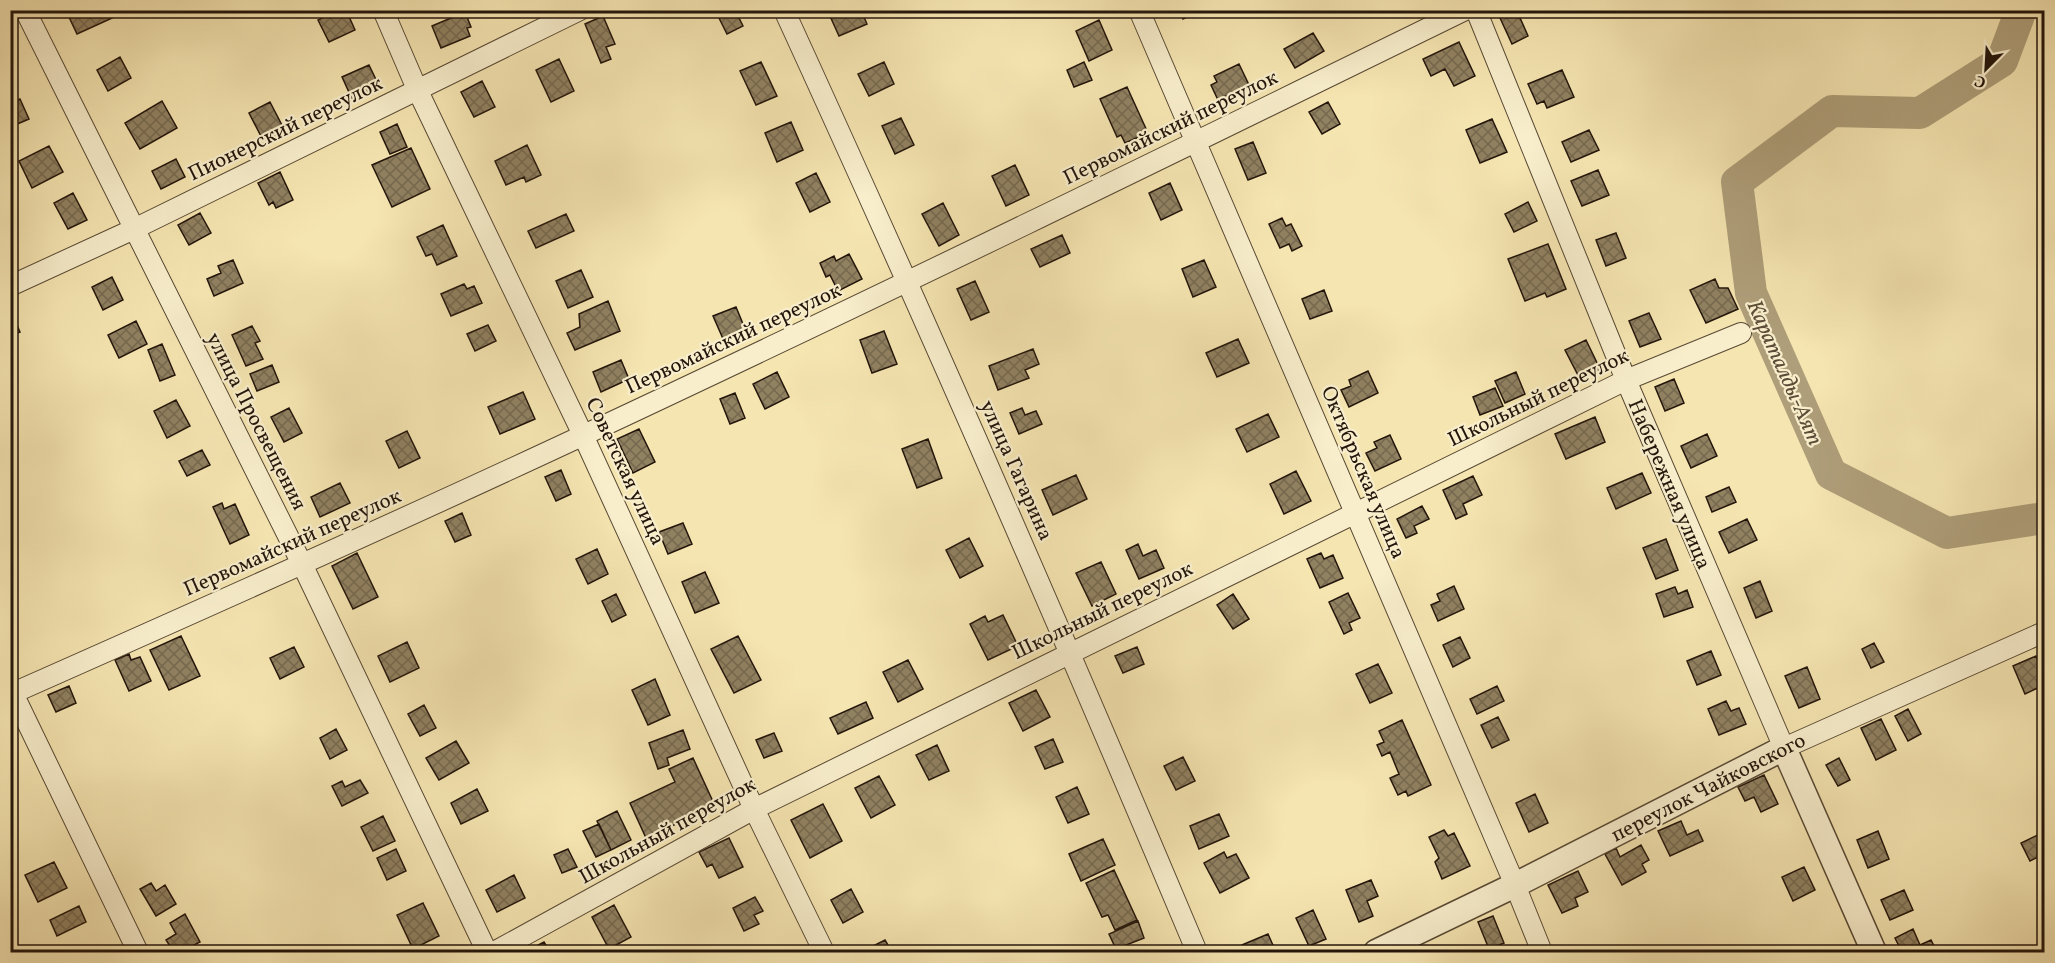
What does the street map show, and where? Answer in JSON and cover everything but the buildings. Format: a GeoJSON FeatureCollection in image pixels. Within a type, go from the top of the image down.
{"type":"FeatureCollection","features":[{"type":"Feature","properties":{"kind":"street","name":"улица Просвещения"},"geometry":{"type":"LineString","coordinates":[[25,10],[302,564],[487,952]]}},
{"type":"Feature","properties":{"kind":"street","name":"Советская улица"},"geometry":{"type":"LineString","coordinates":[[383,10],[417,89],[583,435],[753,808],[824,952]]}},
{"type":"Feature","properties":{"kind":"street","name":"Пионерский переулок"},"geometry":{"type":"LineString","coordinates":[[10,286],[134,229],[580,10]]}},
{"type":"Feature","properties":{"kind":"street","name":"улица Гагарина"},"geometry":{"type":"LineString","coordinates":[[784,10],[908,281],[1071,652],[1197,952]]}},
{"type":"Feature","properties":{"kind":"street","name":"Октябрьская улица"},"geometry":{"type":"LineString","coordinates":[[1139,10],[1542,952]]}},
{"type":"Feature","properties":{"kind":"street","name":"Первомайский переулок"},"geometry":{"type":"LineString","coordinates":[[12,690],[302,564],[583,435],[908,281],[1465,10]]}},
{"type":"Feature","properties":{"kind":"street","name":"Набережная улица"},"geometry":{"type":"LineString","coordinates":[[1476,10],[1626,380],[1874,952]]}},
{"type":"Feature","properties":{"kind":"street","name":"Школьный переулок"},"geometry":{"type":"LineString","coordinates":[[494,952],[753,808],[1626,380],[1742,333]]}},
{"type":"Feature","properties":{"kind":"street","name":"переулок Чайковского"},"geometry":{"type":"LineString","coordinates":[[1376,952],[1515,885],[1784,748],[2044,632]]}},
{"type":"Feature","properties":{"kind":"street"},"geometry":{"type":"LineString","coordinates":[[12,690],[138,952]]}},
{"type":"Feature","properties":{"kind":"waterway","name":"Караталды-Аят"},"geometry":{"type":"LineString","coordinates":[[2021,10],[2002,61],[1920,113],[1832,111],[1737,182],[1751,293],[1831,474],[1947,533],[2044,518]]}}]}
